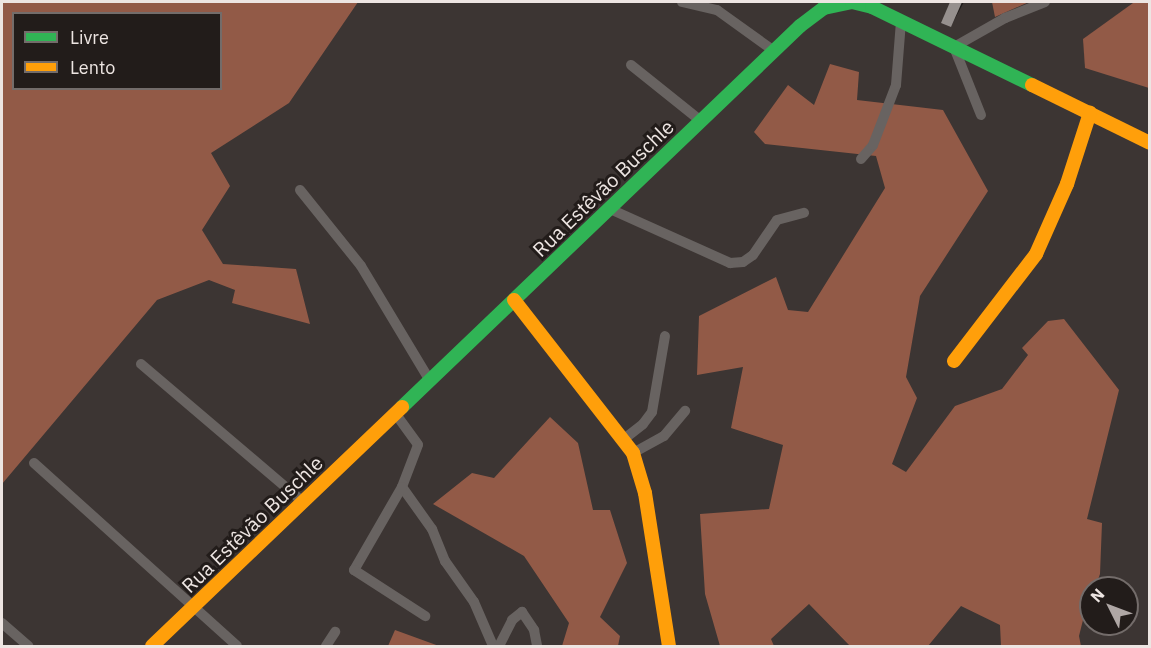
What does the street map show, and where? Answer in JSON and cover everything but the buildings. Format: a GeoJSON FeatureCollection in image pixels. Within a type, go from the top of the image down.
{"type":"FeatureCollection","features":[{"type":"Feature","properties":{"kind":"street"},"geometry":{"type":"LineString","coordinates":[[682,2],[720,6],[774,51]]}},
{"type":"Feature","properties":{"kind":"street","name":"Rua Estêvão Buschle"},"geometry":{"type":"LineString","coordinates":[[152,646],[774,51],[824,8],[852,2],[901,21],[1149,143]]}},
{"type":"Feature","properties":{"kind":"street"},"geometry":{"type":"LineString","coordinates":[[981,115],[954,47],[1005,18],[1045,2]]}},
{"type":"Feature","properties":{"kind":"street"},"geometry":{"type":"LineString","coordinates":[[861,159],[873,145],[896,85],[901,21]]}},
{"type":"Feature","properties":{"kind":"street"},"geometry":{"type":"LineString","coordinates":[[631,65],[701,122]]}},
{"type":"Feature","properties":{"kind":"street"},"geometry":{"type":"LineString","coordinates":[[954,361],[1016,285],[1036,254],[1067,184],[1090,113]]}},
{"type":"Feature","properties":{"kind":"street"},"geometry":{"type":"LineString","coordinates":[[300,190],[360,266],[430,381]]}},
{"type":"Feature","properties":{"kind":"street"},"geometry":{"type":"LineString","coordinates":[[610,209],[730,263],[743,262],[753,255],[777,220],[804,213]]}},
{"type":"Feature","properties":{"kind":"street"},"geometry":{"type":"LineString","coordinates":[[514,300],[633,453],[645,493],[669,646]]}},
{"type":"Feature","properties":{"kind":"street"},"geometry":{"type":"LineString","coordinates":[[624,439],[643,424],[652,412],[665,336]]}},
{"type":"Feature","properties":{"kind":"street"},"geometry":{"type":"LineString","coordinates":[[141,364],[303,501]]}},
{"type":"Feature","properties":{"kind":"street"},"geometry":{"type":"LineString","coordinates":[[633,453],[664,436],[685,411]]}},
{"type":"Feature","properties":{"kind":"street"},"geometry":{"type":"LineString","coordinates":[[395,413],[418,445],[402,487],[354,570],[425,616]]}},
{"type":"Feature","properties":{"kind":"street"},"geometry":{"type":"LineString","coordinates":[[34,464],[237,646]]}},
{"type":"Feature","properties":{"kind":"street"},"geometry":{"type":"LineString","coordinates":[[402,487],[432,529],[445,561],[474,602],[493,646]]}},
{"type":"Feature","properties":{"kind":"street"},"geometry":{"type":"LineString","coordinates":[[499,646],[512,620],[522,612],[534,630],[537,646]]}},
{"type":"Feature","properties":{"kind":"street"},"geometry":{"type":"LineString","coordinates":[[2,625],[28,646]]}},
{"type":"Feature","properties":{"kind":"street"},"geometry":{"type":"LineString","coordinates":[[326,646],[335,632]]}},
{"type":"Feature","properties":{"kind":"shaded area"},"geometry":{"type":"Polygon","coordinates":[[[2,2],[358,2],[289,103],[211,153],[230,186],[202,230],[223,264],[296,269],[310,324],[232,303],[235,290],[209,280],[157,300],[2,484],[2,2]]]}},
{"type":"Feature","properties":{"kind":"shaded area"},"geometry":{"type":"Polygon","coordinates":[[[992,2],[1029,2],[995,17],[992,2]]]}},
{"type":"Feature","properties":{"kind":"shaded area"},"geometry":{"type":"Polygon","coordinates":[[[1150,2],[1149,88],[1085,68],[1083,39],[1133,3],[1150,2]]]}},
{"type":"Feature","properties":{"kind":"shaded area"},"geometry":{"type":"Polygon","coordinates":[[[830,64],[859,72],[857,100],[943,110],[988,191],[920,296],[906,377],[917,398],[892,464],[906,472],[955,406],[1002,389],[1028,355],[1022,348],[1048,321],[1064,319],[1119,390],[1087,519],[1102,523],[1100,574],[1099,576],[1079,576],[1081,646],[1001,646],[1000,625],[961,606],[928,646],[850,646],[809,604],[771,639],[774,646],[720,646],[705,594],[700,514],[769,509],[783,445],[731,428],[743,367],[697,375],[699,316],[776,277],[788,310],[808,312],[885,188],[876,156],[765,144],[754,132],[788,85],[814,105],[830,64]]]}},
{"type":"Feature","properties":{"kind":"shaded area"},"geometry":{"type":"Polygon","coordinates":[[[550,417],[578,443],[593,510],[610,510],[627,563],[600,617],[620,636],[618,646],[562,646],[569,623],[524,556],[433,504],[472,473],[494,478],[550,417]]]}},
{"type":"Feature","properties":{"kind":"shaded area"},"geometry":{"type":"Polygon","coordinates":[[[395,630],[439,646],[388,646],[395,630]]]}},
{"type":"Feature","properties":{"kind":"traffic: fast"},"geometry":{"type":"LineString","coordinates":[[402,407],[800,26],[824,8],[852,2],[872,7],[1032,85]]}},
{"type":"Feature","properties":{"kind":"traffic: slow"},"geometry":{"type":"LineString","coordinates":[[1032,85],[1150,143]]}},
{"type":"Feature","properties":{"kind":"traffic: slow"},"geometry":{"type":"LineString","coordinates":[[954,361],[1036,254],[1067,184],[1090,113]]}},
{"type":"Feature","properties":{"kind":"traffic: slow"},"geometry":{"type":"LineString","coordinates":[[514,300],[633,453],[645,493],[669,646]]}},
{"type":"Feature","properties":{"kind":"traffic: slow"},"geometry":{"type":"LineString","coordinates":[[152,646],[402,407]]}}]}
